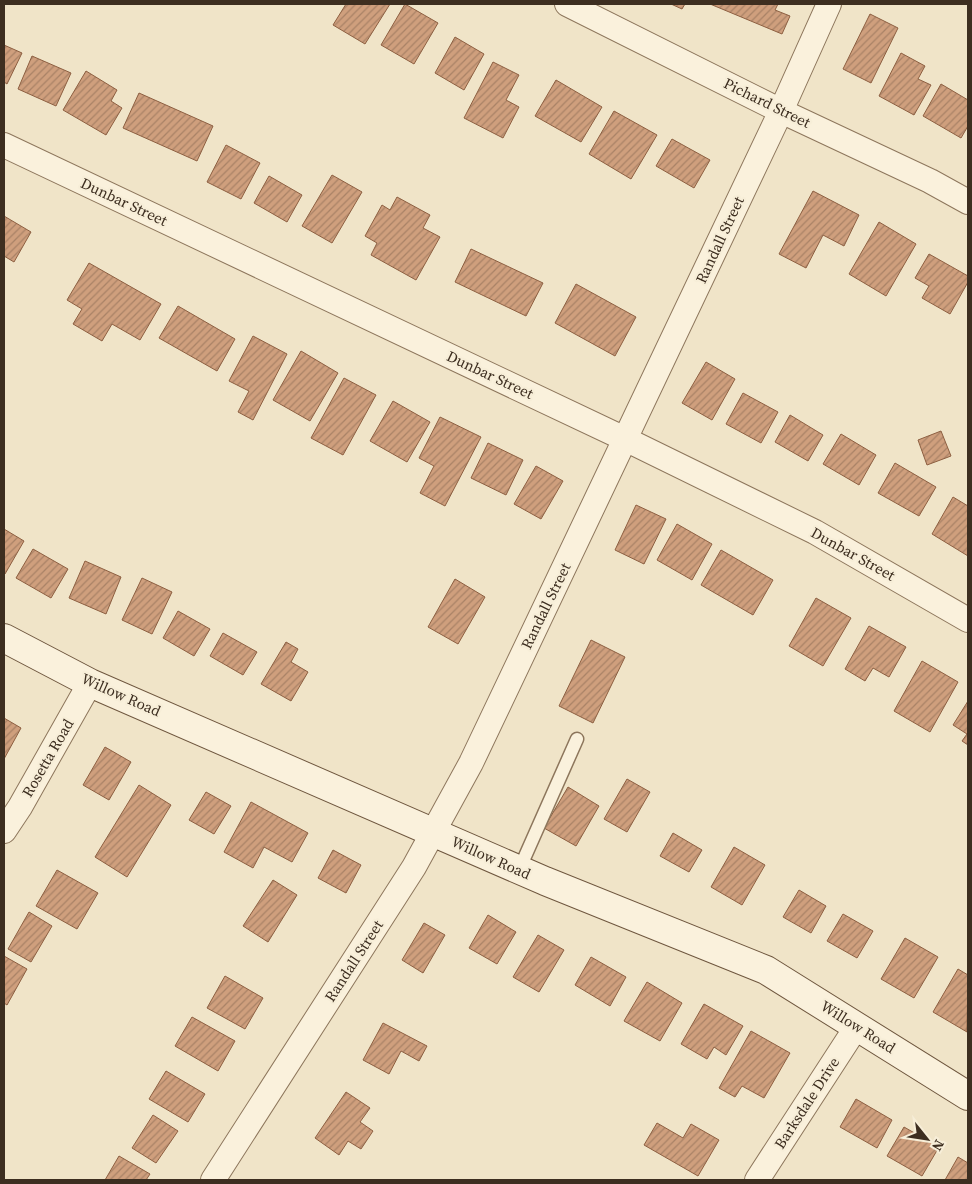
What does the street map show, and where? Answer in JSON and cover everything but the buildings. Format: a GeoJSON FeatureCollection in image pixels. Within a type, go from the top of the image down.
{"type":"FeatureCollection","features":[{"type":"Feature","properties":{"kind":"street","name":"Pichard Street"},"geometry":{"type":"LineString","coordinates":[[567,4],[781,111],[930,181],[968,202]]}},
{"type":"Feature","properties":{"kind":"street","name":"Randall Street"},"geometry":{"type":"LineString","coordinates":[[213,1180],[414,867],[471,763],[781,111],[829,4]]}},
{"type":"Feature","properties":{"kind":"street","name":"Dunbar Street"},"geometry":{"type":"LineString","coordinates":[[4,145],[626,439],[815,532],[968,620]]}},
{"type":"Feature","properties":{"kind":"street","name":"Willow Road"},"geometry":{"type":"LineString","coordinates":[[4,638],[90,683],[519,870],[766,970],[968,1096]]}},
{"type":"Feature","properties":{"kind":"street","name":"Rosetta Road"},"geometry":{"type":"LineString","coordinates":[[4,831],[20,808],[90,683]]}},
{"type":"Feature","properties":{"kind":"street","name":"Barksdale Drive"},"geometry":{"type":"LineString","coordinates":[[757,1180],[856,1026]]}},
{"type":"Feature","properties":{"kind":"lane"},"geometry":{"type":"LineString","coordinates":[[519,870],[577,739]]}}]}
